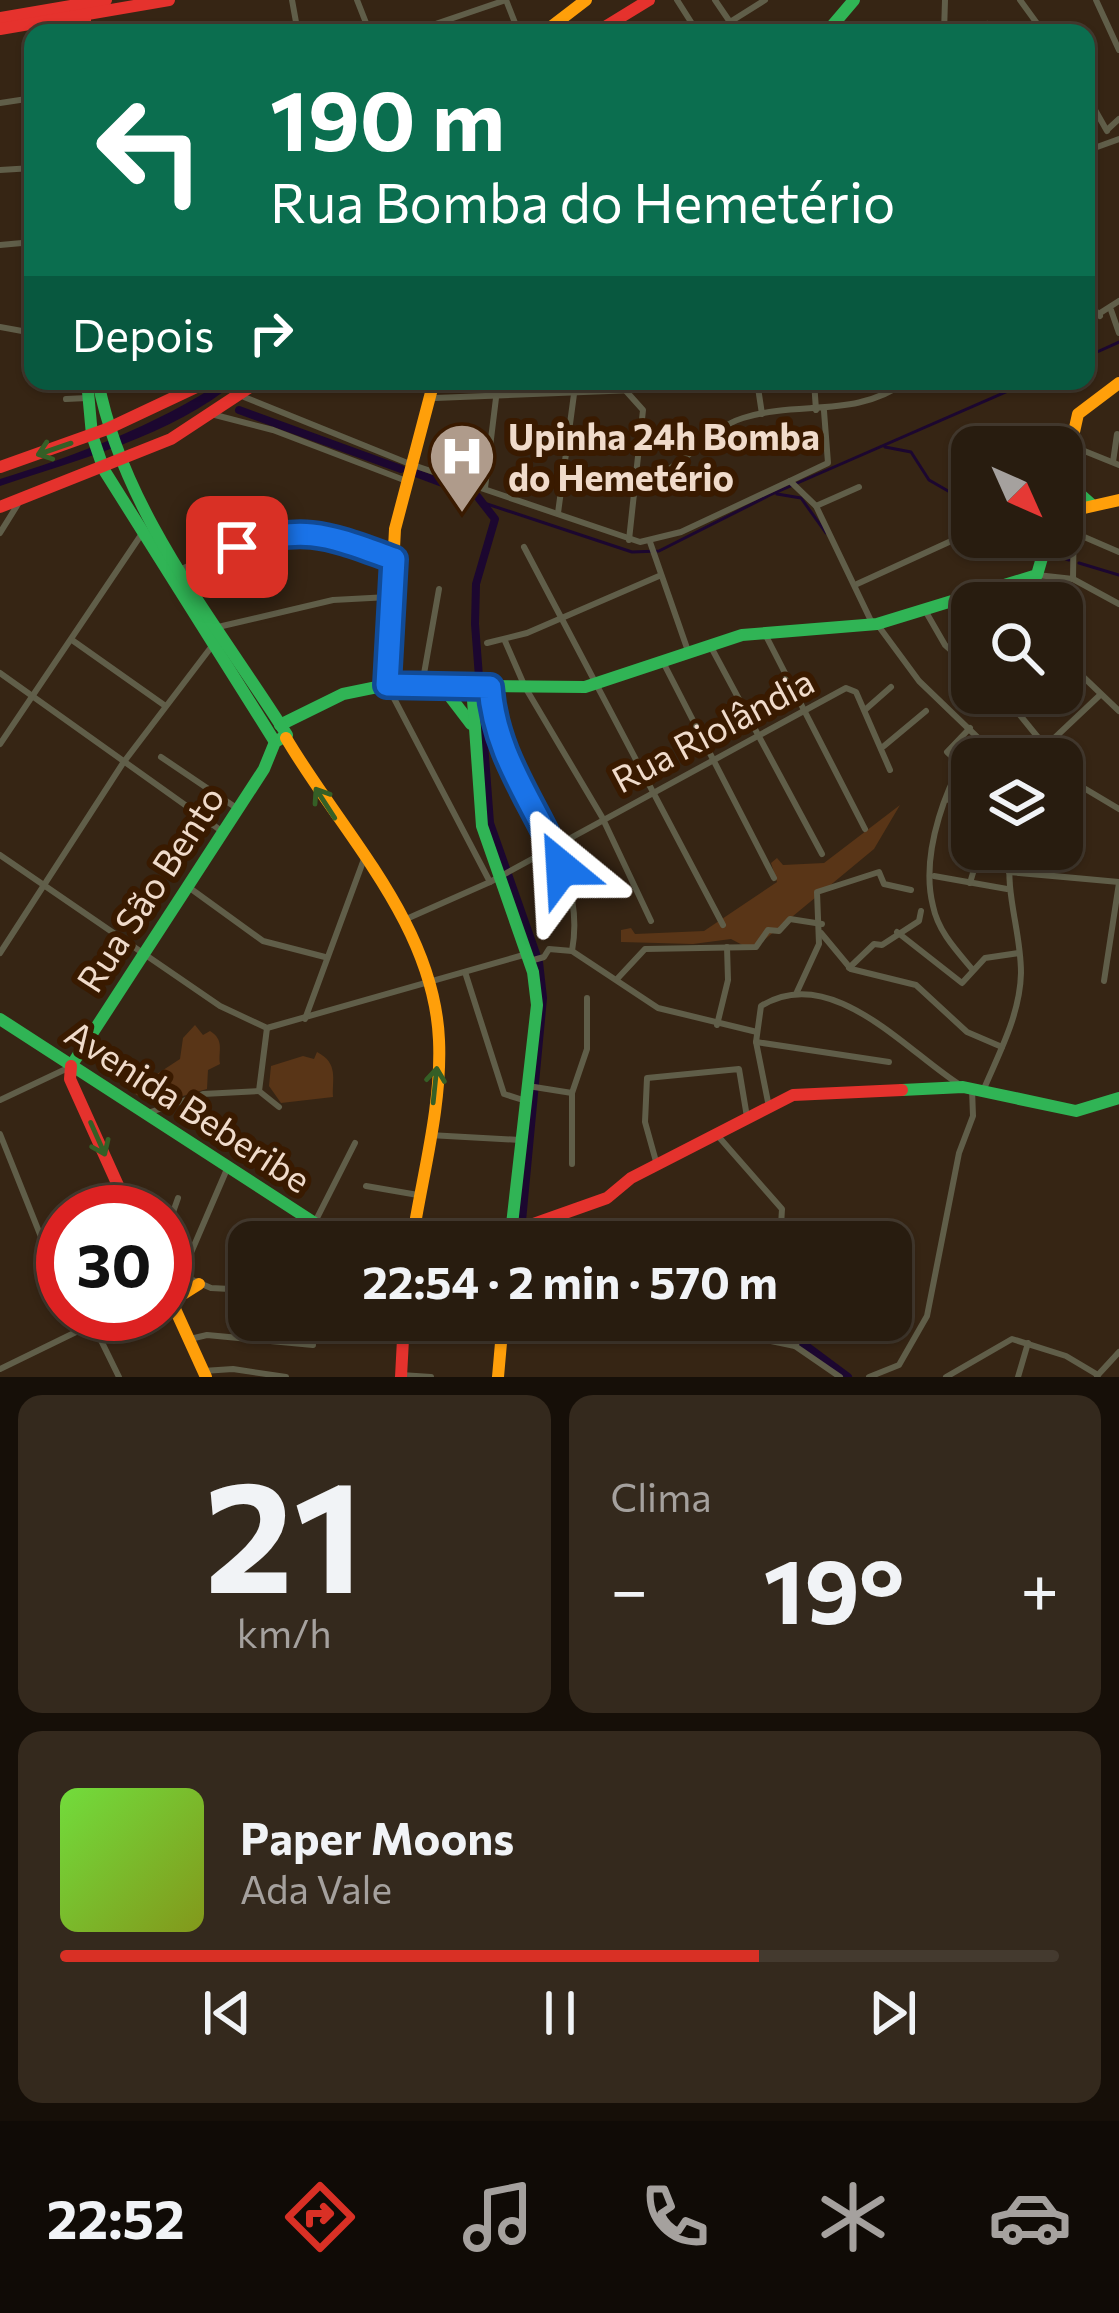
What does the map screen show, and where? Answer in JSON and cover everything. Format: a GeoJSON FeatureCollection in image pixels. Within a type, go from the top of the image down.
{"type":"FeatureCollection","features":[{"type":"Feature","properties":{"kind":"main road"},"geometry":{"type":"LineString","coordinates":[[0,29],[67,15],[106,0]]}},
{"type":"Feature","properties":{"kind":"main road"},"geometry":{"type":"LineString","coordinates":[[86,7],[169,0]]}},
{"type":"Feature","properties":{"kind":"main road"},"geometry":{"type":"LineString","coordinates":[[555,24],[586,0]]}},
{"type":"Feature","properties":{"kind":"main road"},"geometry":{"type":"LineString","coordinates":[[610,24],[649,0]]}},
{"type":"Feature","properties":{"kind":"main road"},"geometry":{"type":"LineString","coordinates":[[834,24],[854,0]]}},
{"type":"Feature","properties":{"kind":"main road"},"geometry":{"type":"LineString","coordinates":[[0,18],[67,15]]}},
{"type":"Feature","properties":{"kind":"main road"},"geometry":{"type":"LineString","coordinates":[[1074,426],[1078,414],[1119,383]]}},
{"type":"Feature","properties":{"kind":"main road"},"geometry":{"type":"LineString","coordinates":[[87,390],[102,464],[141,535],[212,646],[279,732],[364,860],[401,921],[428,981],[439,1038],[415,1221]]}},
{"type":"Feature","properties":{"kind":"main road"},"geometry":{"type":"LineString","coordinates":[[100,390],[117,457],[179,570],[279,732]]}},
{"type":"Feature","properties":{"kind":"main road"},"geometry":{"type":"LineString","coordinates":[[0,467],[94,440],[190,390]]}},
{"type":"Feature","properties":{"kind":"main road"},"geometry":{"type":"LineString","coordinates":[[0,507],[215,416],[249,390]]}},
{"type":"Feature","properties":{"kind":"main road"},"geometry":{"type":"LineString","coordinates":[[387,685],[389,597],[405,480],[435,390]]}},
{"type":"Feature","properties":{"kind":"main road"},"geometry":{"type":"LineString","coordinates":[[1083,498],[1091,504]]}},
{"type":"Feature","properties":{"kind":"main road"},"geometry":{"type":"LineString","coordinates":[[1083,507],[1117,503]]}},
{"type":"Feature","properties":{"kind":"main road"},"geometry":{"type":"LineString","coordinates":[[279,732],[313,709],[358,689],[600,683],[709,644],[764,631],[875,624],[1037,575],[1042,558]]}},
{"type":"Feature","properties":{"kind":"main road"},"geometry":{"type":"LineString","coordinates":[[442,686],[464,707],[475,734]]}},
{"type":"Feature","properties":{"kind":"main road"},"geometry":{"type":"LineString","coordinates":[[481,686],[475,734],[482,826],[497,878],[534,958],[536,1005],[520,1140],[516,1221]]}},
{"type":"Feature","properties":{"kind":"main road","name":"Rua São Bento"},"geometry":{"type":"LineString","coordinates":[[71,1066],[223,832],[233,805],[264,769],[279,732]]}},
{"type":"Feature","properties":{"kind":"main road"},"geometry":{"type":"LineString","coordinates":[[264,769],[284,753],[295,755]]}},
{"type":"Feature","properties":{"kind":"main road","name":"Avenida Beberibe"},"geometry":{"type":"LineString","coordinates":[[0,1019],[314,1221]]}},
{"type":"Feature","properties":{"kind":"main road"},"geometry":{"type":"LineString","coordinates":[[71,1066],[70,1079],[118,1185]]}},
{"type":"Feature","properties":{"kind":"main road"},"geometry":{"type":"LineString","coordinates":[[545,1221],[607,1198],[631,1178],[803,1094],[973,1089],[1066,1111],[1086,1111],[1119,1098]]}},
{"type":"Feature","properties":{"kind":"main road"},"geometry":{"type":"LineString","coordinates":[[192,1286],[199,1284]]}},
{"type":"Feature","properties":{"kind":"main road"},"geometry":{"type":"LineString","coordinates":[[191,1341],[205,1374]]}},
{"type":"Feature","properties":{"kind":"main road"},"geometry":{"type":"LineString","coordinates":[[401,1376],[403,1341]]}},
{"type":"Feature","properties":{"kind":"main road"},"geometry":{"type":"LineString","coordinates":[[498,1377],[501,1341]]}},
{"type":"Feature","properties":{"kind":"street"},"geometry":{"type":"LineString","coordinates":[[435,24],[506,0]]}},
{"type":"Feature","properties":{"kind":"street"},"geometry":{"type":"LineString","coordinates":[[715,0],[730,22],[765,0]]}},
{"type":"Feature","properties":{"kind":"street"},"geometry":{"type":"LineString","coordinates":[[749,0],[755,8]]}},
{"type":"Feature","properties":{"kind":"street"},"geometry":{"type":"LineString","coordinates":[[1019,0],[1037,24]]}},
{"type":"Feature","properties":{"kind":"street"},"geometry":{"type":"LineString","coordinates":[[1096,0],[1119,50]]}},
{"type":"Feature","properties":{"kind":"street"},"geometry":{"type":"LineString","coordinates":[[1095,109],[1112,136]]}},
{"type":"Feature","properties":{"kind":"street"},"geometry":{"type":"LineString","coordinates":[[1112,136],[1119,119]]}},
{"type":"Feature","properties":{"kind":"street"},"geometry":{"type":"LineString","coordinates":[[1095,318],[1119,302]]}},
{"type":"Feature","properties":{"kind":"street"},"geometry":{"type":"LineString","coordinates":[[1095,310],[1100,316]]}},
{"type":"Feature","properties":{"kind":"street"},"geometry":{"type":"LineString","coordinates":[[1111,310],[1119,333]]}},
{"type":"Feature","properties":{"kind":"street"},"geometry":{"type":"LineString","coordinates":[[625,390],[643,410],[628,540]]}},
{"type":"Feature","properties":{"kind":"street"},"geometry":{"type":"LineString","coordinates":[[435,398],[666,390]]}},
{"type":"Feature","properties":{"kind":"street"},"geometry":{"type":"LineString","coordinates":[[758,390],[762,414]]}},
{"type":"Feature","properties":{"kind":"street"},"geometry":{"type":"LineString","coordinates":[[242,396],[410,464],[652,548],[828,463],[816,390]]}},
{"type":"Feature","properties":{"kind":"street"},"geometry":{"type":"LineString","coordinates":[[638,480],[668,472],[726,426],[762,414],[872,402],[893,390]]}},
{"type":"Feature","properties":{"kind":"street"},"geometry":{"type":"LineString","coordinates":[[558,513],[574,394]]}},
{"type":"Feature","properties":{"kind":"street"},"geometry":{"type":"LineString","coordinates":[[66,399],[87,398]]}},
{"type":"Feature","properties":{"kind":"street"},"geometry":{"type":"LineString","coordinates":[[484,488],[496,398]]}},
{"type":"Feature","properties":{"kind":"street"},"geometry":{"type":"LineString","coordinates":[[215,416],[273,430],[405,480]]}},
{"type":"Feature","properties":{"kind":"street"},"geometry":{"type":"LineString","coordinates":[[1083,450],[1116,464],[1117,434]]}},
{"type":"Feature","properties":{"kind":"street"},"geometry":{"type":"LineString","coordinates":[[792,483],[815,506],[875,624],[919,681],[979,738]]}},
{"type":"Feature","properties":{"kind":"street"},"geometry":{"type":"LineString","coordinates":[[815,506],[859,487]]}},
{"type":"Feature","properties":{"kind":"street"},"geometry":{"type":"LineString","coordinates":[[0,533],[20,501]]}},
{"type":"Feature","properties":{"kind":"street"},"geometry":{"type":"LineString","coordinates":[[179,570],[283,532],[320,533],[394,559]]}},
{"type":"Feature","properties":{"kind":"street"},"geometry":{"type":"LineString","coordinates":[[0,743],[141,535]]}},
{"type":"Feature","properties":{"kind":"street"},"geometry":{"type":"LineString","coordinates":[[1083,536],[1119,552]]}},
{"type":"Feature","properties":{"kind":"street"},"geometry":{"type":"LineString","coordinates":[[856,584],[951,541]]}},
{"type":"Feature","properties":{"kind":"street"},"geometry":{"type":"LineString","coordinates":[[524,547],[600,683],[723,926]]}},
{"type":"Feature","properties":{"kind":"street"},"geometry":{"type":"LineString","coordinates":[[652,548],[688,651]]}},
{"type":"Feature","properties":{"kind":"street"},"geometry":{"type":"LineString","coordinates":[[1073,580],[1074,558]]}},
{"type":"Feature","properties":{"kind":"street"},"geometry":{"type":"LineString","coordinates":[[1037,575],[1073,580],[1119,604]]}},
{"type":"Feature","properties":{"kind":"street"},"geometry":{"type":"LineString","coordinates":[[487,643],[505,641],[659,577]]}},
{"type":"Feature","properties":{"kind":"street"},"geometry":{"type":"LineString","coordinates":[[422,685],[439,589]]}},
{"type":"Feature","properties":{"kind":"street"},"geometry":{"type":"LineString","coordinates":[[218,627],[333,600],[389,597]]}},
{"type":"Feature","properties":{"kind":"street"},"geometry":{"type":"LineString","coordinates":[[926,612],[951,650]]}},
{"type":"Feature","properties":{"kind":"street"},"geometry":{"type":"LineString","coordinates":[[764,631],[866,829]]}},
{"type":"Feature","properties":{"kind":"street"},"geometry":{"type":"LineString","coordinates":[[73,640],[164,705]]}},
{"type":"Feature","properties":{"kind":"street"},"geometry":{"type":"LineString","coordinates":[[505,641],[525,687],[602,818],[651,921]]}},
{"type":"Feature","properties":{"kind":"street"},"geometry":{"type":"LineString","coordinates":[[709,644],[822,854]]}},
{"type":"Feature","properties":{"kind":"street"},"geometry":{"type":"LineString","coordinates":[[0,953],[164,705],[212,646]]}},
{"type":"Feature","properties":{"kind":"street"},"geometry":{"type":"LineString","coordinates":[[663,660],[773,878]]}},
{"type":"Feature","properties":{"kind":"street"},"geometry":{"type":"LineString","coordinates":[[0,673],[223,832]]}},
{"type":"Feature","properties":{"kind":"street"},"geometry":{"type":"LineString","coordinates":[[1083,677],[1119,711]]}},
{"type":"Feature","properties":{"kind":"street"},"geometry":{"type":"LineString","coordinates":[[387,685],[497,878]]}},
{"type":"Feature","properties":{"kind":"street"},"geometry":{"type":"LineString","coordinates":[[481,686],[505,760],[553,845],[576,900],[572,951]]}},
{"type":"Feature","properties":{"kind":"street"},"geometry":{"type":"LineString","coordinates":[[890,770],[866,709],[892,687]]}},
{"type":"Feature","properties":{"kind":"street","name":"Rua Riolândia"},"geometry":{"type":"LineString","coordinates":[[401,921],[497,878],[846,688],[856,692],[866,709]]}},
{"type":"Feature","properties":{"kind":"street"},"geometry":{"type":"LineString","coordinates":[[1054,738],[1100,695]]}},
{"type":"Feature","properties":{"kind":"street"},"geometry":{"type":"LineString","coordinates":[[884,746],[926,711]]}},
{"type":"Feature","properties":{"kind":"street"},"geometry":{"type":"LineString","coordinates":[[1021,714],[1040,738]]}},
{"type":"Feature","properties":{"kind":"street"},"geometry":{"type":"LineString","coordinates":[[960,738],[970,728]]}},
{"type":"Feature","properties":{"kind":"street"},"geometry":{"type":"LineString","coordinates":[[161,757],[233,805]]}},
{"type":"Feature","properties":{"kind":"street"},"geometry":{"type":"LineString","coordinates":[[1083,787],[1119,808]]}},
{"type":"Feature","properties":{"kind":"street"},"geometry":{"type":"LineString","coordinates":[[951,788],[933,875],[937,920],[972,969]]}},
{"type":"Feature","properties":{"kind":"street"},"geometry":{"type":"LineString","coordinates":[[947,798],[951,802]]}},
{"type":"Feature","properties":{"kind":"street"},"geometry":{"type":"LineString","coordinates":[[0,855],[241,1018],[267,1028],[428,981],[534,958],[549,949],[572,951],[658,1008],[757,1032]]}},
{"type":"Feature","properties":{"kind":"street"},"geometry":{"type":"LineString","coordinates":[[304,1019],[364,860]]}},
{"type":"Feature","properties":{"kind":"street"},"geometry":{"type":"LineString","coordinates":[[970,883],[974,870]]}},
{"type":"Feature","properties":{"kind":"street"},"geometry":{"type":"LineString","coordinates":[[911,890],[884,884],[879,872],[817,892],[822,929],[849,968],[916,985],[967,1032],[1002,1047]]}},
{"type":"Feature","properties":{"kind":"street"},"geometry":{"type":"LineString","coordinates":[[868,1377],[898,1365],[927,1316],[959,1153],[973,1116],[973,1089],[1002,1047],[1019,999],[1019,953],[1008,872],[1119,882],[1104,981]]}},
{"type":"Feature","properties":{"kind":"street"},"geometry":{"type":"LineString","coordinates":[[933,875],[1007,889]]}},
{"type":"Feature","properties":{"kind":"street"},"geometry":{"type":"LineString","coordinates":[[187,886],[263,941],[325,957]]}},
{"type":"Feature","properties":{"kind":"street"},"geometry":{"type":"LineString","coordinates":[[849,968],[874,944],[882,945],[919,921],[921,911]]}},
{"type":"Feature","properties":{"kind":"street"},"geometry":{"type":"LineString","coordinates":[[617,978],[646,949],[757,947],[768,930],[779,931],[796,917],[822,929]]}},
{"type":"Feature","properties":{"kind":"street"},"geometry":{"type":"LineString","coordinates":[[796,994],[822,929]]}},
{"type":"Feature","properties":{"kind":"street"},"geometry":{"type":"LineString","coordinates":[[897,932],[962,983],[985,958],[1019,953]]}},
{"type":"Feature","properties":{"kind":"street"},"geometry":{"type":"LineString","coordinates":[[717,1025],[729,968],[727,947]]}},
{"type":"Feature","properties":{"kind":"street"},"geometry":{"type":"LineString","coordinates":[[465,972],[505,1096],[529,1090],[572,1094]]}},
{"type":"Feature","properties":{"kind":"street"},"geometry":{"type":"LineString","coordinates":[[769,1107],[756,1042],[762,1005],[796,994],[865,1012],[973,1089]]}},
{"type":"Feature","properties":{"kind":"street"},"geometry":{"type":"LineString","coordinates":[[572,1165],[572,1094],[587,1048],[586,998]]}},
{"type":"Feature","properties":{"kind":"street"},"geometry":{"type":"LineString","coordinates":[[260,1091],[267,1028]]}},
{"type":"Feature","properties":{"kind":"street"},"geometry":{"type":"LineString","coordinates":[[756,1042],[889,1063]]}},
{"type":"Feature","properties":{"kind":"street"},"geometry":{"type":"LineString","coordinates":[[0,1100],[71,1066]]}},
{"type":"Feature","properties":{"kind":"street"},"geometry":{"type":"LineString","coordinates":[[659,1168],[645,1122],[646,1078],[740,1069],[747,1118]]}},
{"type":"Feature","properties":{"kind":"street"},"geometry":{"type":"LineString","coordinates":[[144,1114],[203,1094],[260,1091],[279,1108]]}},
{"type":"Feature","properties":{"kind":"street"},"geometry":{"type":"LineString","coordinates":[[0,1134],[36,1224]]}},
{"type":"Feature","properties":{"kind":"street"},"geometry":{"type":"LineString","coordinates":[[429,1135],[520,1140]]}},
{"type":"Feature","properties":{"kind":"street"},"geometry":{"type":"LineString","coordinates":[[718,1136],[782,1209],[783,1221]]}},
{"type":"Feature","properties":{"kind":"street"},"geometry":{"type":"LineString","coordinates":[[316,1221],[355,1143]]}},
{"type":"Feature","properties":{"kind":"street"},"geometry":{"type":"LineString","coordinates":[[192,1250],[229,1164]]}},
{"type":"Feature","properties":{"kind":"street"},"geometry":{"type":"LineString","coordinates":[[366,1186],[418,1195]]}},
{"type":"Feature","properties":{"kind":"street"},"geometry":{"type":"LineString","coordinates":[[192,1281],[228,1287]]}},
{"type":"Feature","properties":{"kind":"street"},"geometry":{"type":"LineString","coordinates":[[192,1338],[207,1334],[314,1345]]}},
{"type":"Feature","properties":{"kind":"street"},"geometry":{"type":"LineString","coordinates":[[946,1377],[992,1353],[1006,1339],[1028,1343],[1097,1376],[1119,1352]]}},
{"type":"Feature","properties":{"kind":"street"},"geometry":{"type":"LineString","coordinates":[[0,1369],[57,1341]]}},
{"type":"Feature","properties":{"kind":"street"},"geometry":{"type":"LineString","coordinates":[[101,1341],[119,1377]]}},
{"type":"Feature","properties":{"kind":"street"},"geometry":{"type":"LineString","coordinates":[[794,1341],[840,1377]]}},
{"type":"Feature","properties":{"kind":"street"},"geometry":{"type":"LineString","coordinates":[[1018,1377],[1028,1343]]}},
{"type":"Feature","properties":{"kind":"street"},"geometry":{"type":"LineString","coordinates":[[205,1374],[233,1369],[286,1377]]}},
{"type":"Feature","properties":{"kind":"street"},"geometry":{"type":"LineString","coordinates":[[401,1376],[431,1377]]}},
{"type":"Feature","properties":{"kind":"shaded area"},"geometry":{"type":"Polygon","coordinates":[[[208,390],[225,390],[154,431],[0,486],[0,479],[115,438],[208,390]]]}},
{"type":"Feature","properties":{"kind":"shaded area"},"geometry":{"type":"Polygon","coordinates":[[[900,805],[874,849],[752,950],[731,939],[693,944],[621,942],[621,930],[631,928],[635,934],[704,931],[777,882],[771,863],[777,858],[783,865],[824,863],[900,805]]]}},
{"type":"Feature","properties":{"kind":"shaded area"},"geometry":{"type":"Polygon","coordinates":[[[195,1025],[203,1035],[215,1034],[219,1042],[220,1064],[208,1070],[207,1089],[152,1105],[131,1091],[180,1059],[183,1038],[195,1025]]]}},
{"type":"Feature","properties":{"kind":"shaded area"},"geometry":{"type":"Polygon","coordinates":[[[317,1052],[331,1067],[333,1097],[281,1103],[269,1086],[271,1066],[303,1056],[314,1059],[317,1052]]]}},
{"type":"Feature","properties":{"kind":"waterway"},"geometry":{"type":"LineString","coordinates":[[1095,353],[1119,342]]}},
{"type":"Feature","properties":{"kind":"waterway"},"geometry":{"type":"LineString","coordinates":[[487,504],[632,552],[659,551],[770,495],[1010,390]]}},
{"type":"Feature","properties":{"kind":"waterway"},"geometry":{"type":"LineString","coordinates":[[239,410],[401,469]]}},
{"type":"Feature","properties":{"kind":"waterway"},"geometry":{"type":"LineString","coordinates":[[885,447],[911,452],[929,480],[951,493]]}},
{"type":"Feature","properties":{"kind":"waterway"},"geometry":{"type":"LineString","coordinates":[[413,472],[477,496],[495,519],[476,584],[475,624],[490,823],[539,962],[543,998],[522,1221]]}},
{"type":"Feature","properties":{"kind":"waterway"},"geometry":{"type":"LineString","coordinates":[[777,494],[801,498],[826,533]]}},
{"type":"Feature","properties":{"kind":"waterway"},"geometry":{"type":"LineString","coordinates":[[1064,558],[1069,560]]}},
{"type":"Feature","properties":{"kind":"waterway"},"geometry":{"type":"LineString","coordinates":[[1079,563],[1119,575]]}},
{"type":"Feature","properties":{"kind":"waterway"},"geometry":{"type":"LineString","coordinates":[[796,1341],[848,1377]]}},
{"type":"Feature","properties":{"kind":"traffic: fast"},"geometry":{"type":"LineString","coordinates":[[834,24],[854,0]]}},
{"type":"Feature","properties":{"kind":"traffic: fast"},"geometry":{"type":"LineString","coordinates":[[66,20],[67,24]]}},
{"type":"Feature","properties":{"kind":"traffic: fast"},"geometry":{"type":"LineString","coordinates":[[88,390],[92,435],[104,470],[275,742]]}},
{"type":"Feature","properties":{"kind":"traffic: fast"},"geometry":{"type":"LineString","coordinates":[[71,1066],[264,769],[275,742],[287,735],[150,521],[110,429],[100,390]]}},
{"type":"Feature","properties":{"kind":"traffic: fast"},"geometry":{"type":"LineString","coordinates":[[1083,497],[1091,504]]}},
{"type":"Feature","properties":{"kind":"traffic: fast"},"geometry":{"type":"LineString","coordinates":[[280,725],[343,694],[387,685],[585,687],[742,635],[877,624],[1037,575],[1042,558]]}},
{"type":"Feature","properties":{"kind":"traffic: fast"},"geometry":{"type":"LineString","coordinates":[[442,686],[471,724]]}},
{"type":"Feature","properties":{"kind":"traffic: fast"},"geometry":{"type":"LineString","coordinates":[[472,686],[482,826],[533,972],[537,1005],[512,1221]]}},
{"type":"Feature","properties":{"kind":"traffic: fast"},"geometry":{"type":"LineString","coordinates":[[0,1019],[312,1221]]}},
{"type":"Feature","properties":{"kind":"traffic: fast"},"geometry":{"type":"LineString","coordinates":[[902,1090],[963,1087],[1076,1111],[1119,1098]]}},
{"type":"Feature","properties":{"kind":"traffic: slow"},"geometry":{"type":"LineString","coordinates":[[555,24],[586,0]]}},
{"type":"Feature","properties":{"kind":"traffic: slow"},"geometry":{"type":"LineString","coordinates":[[1075,426],[1078,414],[1119,383]]}},
{"type":"Feature","properties":{"kind":"traffic: slow"},"geometry":{"type":"LineString","coordinates":[[387,685],[395,529],[432,390]]}},
{"type":"Feature","properties":{"kind":"traffic: slow"},"geometry":{"type":"LineString","coordinates":[[1083,508],[1119,500]]}},
{"type":"Feature","properties":{"kind":"traffic: slow"},"geometry":{"type":"LineString","coordinates":[[286,738],[382,881],[421,957],[433,998],[439,1040],[437,1091],[416,1221]]}},
{"type":"Feature","properties":{"kind":"traffic: slow"},"geometry":{"type":"LineString","coordinates":[[192,1288],[199,1284]]}},
{"type":"Feature","properties":{"kind":"traffic: slow"},"geometry":{"type":"LineString","coordinates":[[190,1341],[206,1377]]}},
{"type":"Feature","properties":{"kind":"traffic: slow"},"geometry":{"type":"LineString","coordinates":[[498,1377],[501,1341]]}},
{"type":"Feature","properties":{"kind":"traffic: jam"},"geometry":{"type":"LineString","coordinates":[[0,18],[106,0]]}},
{"type":"Feature","properties":{"kind":"traffic: jam"},"geometry":{"type":"LineString","coordinates":[[29,24],[169,0]]}},
{"type":"Feature","properties":{"kind":"traffic: jam"},"geometry":{"type":"LineString","coordinates":[[610,24],[649,0]]}},
{"type":"Feature","properties":{"kind":"traffic: jam"},"geometry":{"type":"LineString","coordinates":[[85,17],[85,24]]}},
{"type":"Feature","properties":{"kind":"traffic: jam"},"geometry":{"type":"LineString","coordinates":[[0,29],[24,25]]}},
{"type":"Feature","properties":{"kind":"traffic: jam"},"geometry":{"type":"LineString","coordinates":[[0,467],[107,429],[190,390]]}},
{"type":"Feature","properties":{"kind":"traffic: jam"},"geometry":{"type":"LineString","coordinates":[[0,507],[171,439],[245,390]]}},
{"type":"Feature","properties":{"kind":"traffic: jam"},"geometry":{"type":"LineString","coordinates":[[71,1066],[70,1079],[118,1185]]}},
{"type":"Feature","properties":{"kind":"traffic: jam"},"geometry":{"type":"LineString","coordinates":[[542,1221],[607,1198],[631,1178],[793,1095],[902,1090]]}},
{"type":"Feature","properties":{"kind":"traffic: jam"},"geometry":{"type":"LineString","coordinates":[[401,1377],[403,1341]]}},
{"type":"Feature","properties":{"kind":"place","name":"Upinha 24h Bomba do Hemetério"},"geometry":{"type":"Point","coordinates":[462,515]}},
{"type":"Feature","properties":{"kind":"route"},"geometry":{"type":"LineString","coordinates":[[237,547],[283,532],[310,531],[394,559],[387,685],[490,687],[493,723],[505,760],[562,868]]}}]}
